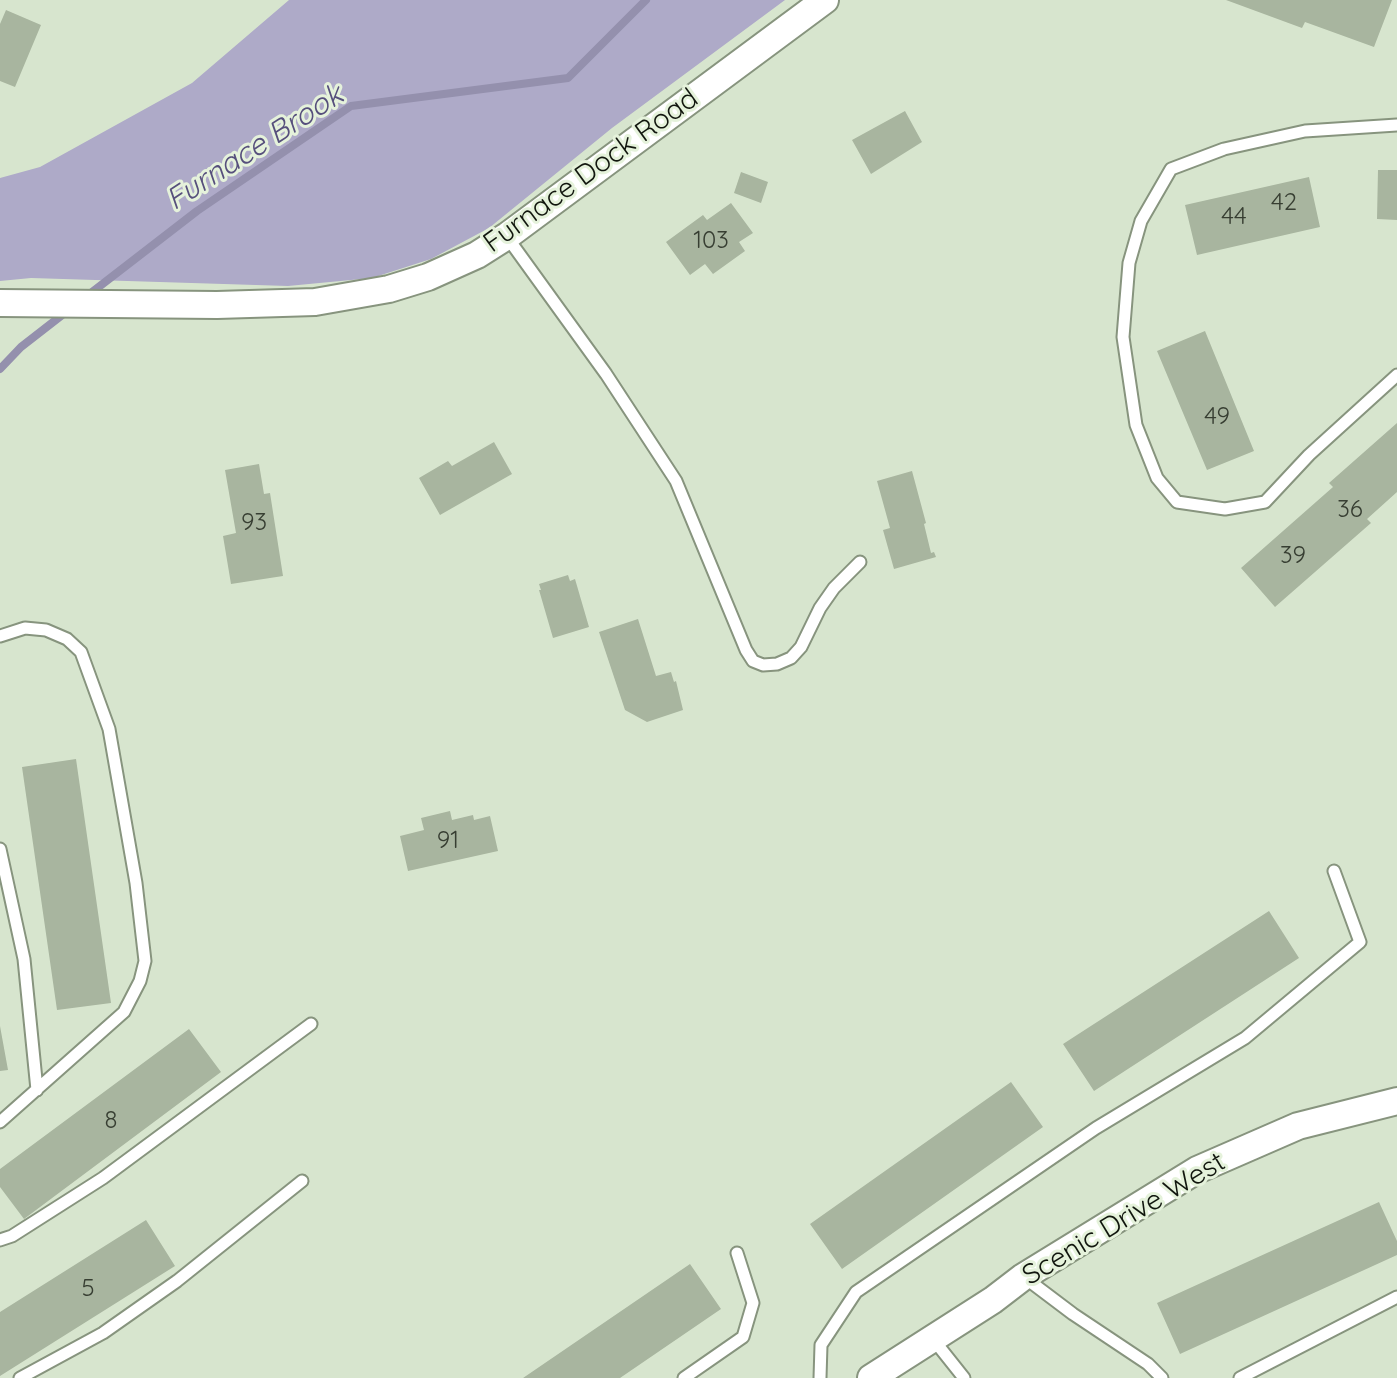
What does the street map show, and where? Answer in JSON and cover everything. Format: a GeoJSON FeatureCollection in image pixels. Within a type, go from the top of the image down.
{"type":"FeatureCollection","features":[{"type":"Feature","properties":{"kind":"street","name":"Furnace Dock Road"},"geometry":{"type":"LineString","coordinates":[[0,303],[269,304],[341,299],[428,277],[477,255],[507,236],[825,0]]}},
{"type":"Feature","properties":{"kind":"street","name":"Scenic Drive West"},"geometry":{"type":"LineString","coordinates":[[871,1378],[993,1300],[1023,1277],[1197,1170],[1298,1126],[1397,1101]]}},
{"type":"Feature","properties":{"kind":"lane"},"geometry":{"type":"LineString","coordinates":[[1397,125],[1305,131],[1224,149],[1171,169],[1141,221],[1129,263],[1123,337],[1136,425],[1157,478],[1177,502],[1225,509],[1265,502],[1309,455],[1397,375]]}},
{"type":"Feature","properties":{"kind":"lane"},"geometry":{"type":"LineString","coordinates":[[507,236],[590,350],[676,481],[753,661],[763,665],[777,664],[791,658],[801,647],[820,608],[834,588],[860,562]]}},
{"type":"Feature","properties":{"kind":"lane"},"geometry":{"type":"LineString","coordinates":[[0,636],[25,628],[46,630],[67,639],[81,652],[109,729],[136,883],[145,961],[140,981],[124,1012],[0,1122]]}},
{"type":"Feature","properties":{"kind":"lane"},"geometry":{"type":"LineString","coordinates":[[0,849],[24,959],[37,1090]]}},
{"type":"Feature","properties":{"kind":"lane"},"geometry":{"type":"LineString","coordinates":[[820,1378],[821,1345],[856,1292],[1096,1128],[1245,1038],[1360,942],[1334,871]]}},
{"type":"Feature","properties":{"kind":"lane"},"geometry":{"type":"LineString","coordinates":[[0,1240],[12,1236],[103,1178],[311,1024]]}},
{"type":"Feature","properties":{"kind":"lane"},"geometry":{"type":"LineString","coordinates":[[20,1378],[115,1324],[177,1281],[302,1181]]}},
{"type":"Feature","properties":{"kind":"lane"},"geometry":{"type":"LineString","coordinates":[[684,1378],[743,1337],[753,1303],[737,1253]]}},
{"type":"Feature","properties":{"kind":"lane"},"geometry":{"type":"LineString","coordinates":[[1023,1277],[1148,1364],[1162,1378]]}},
{"type":"Feature","properties":{"kind":"lane"},"geometry":{"type":"LineString","coordinates":[[1240,1378],[1397,1297]]}},
{"type":"Feature","properties":{"kind":"lane"},"geometry":{"type":"LineString","coordinates":[[932,1339],[964,1378]]}},
{"type":"Feature","properties":{"kind":"shaded area"},"geometry":{"type":"Polygon","coordinates":[[[289,0],[785,0],[612,128],[489,228],[431,259],[372,278],[288,286],[31,278],[0,281],[0,178],[40,167],[192,83],[289,0]]]}},
{"type":"Feature","properties":{"kind":"building"},"geometry":{"type":"Polygon","coordinates":[[[1226,0],[1392,0],[1374,47],[1305,22],[1302,28],[1226,0]]]}},
{"type":"Feature","properties":{"kind":"building"},"geometry":{"type":"Polygon","coordinates":[[[6,10],[41,25],[15,87],[0,81],[0,24],[6,10]]]}},
{"type":"Feature","properties":{"kind":"building"},"geometry":{"type":"Polygon","coordinates":[[[905,111],[922,142],[871,174],[852,140],[905,111]]]}},
{"type":"Feature","properties":{"kind":"building"},"geometry":{"type":"Polygon","coordinates":[[[1378,170],[1397,170],[1397,220],[1377,219],[1378,170]]]}},
{"type":"Feature","properties":{"kind":"building"},"geometry":{"type":"Polygon","coordinates":[[[741,172],[768,182],[761,203],[734,193],[741,172]]]}},
{"type":"Feature","properties":{"kind":"building"},"geometry":{"type":"Polygon","coordinates":[[[1309,177],[1320,227],[1197,255],[1185,205],[1309,177]]]}},
{"type":"Feature","properties":{"kind":"building"},"geometry":{"type":"Polygon","coordinates":[[[731,203],[753,233],[739,242],[745,251],[713,274],[705,264],[690,275],[666,242],[703,215],[707,220],[731,203]]]}},
{"type":"Feature","properties":{"kind":"building"},"geometry":{"type":"Polygon","coordinates":[[[1205,331],[1254,451],[1207,470],[1157,351],[1205,331]]]}},
{"type":"Feature","properties":{"kind":"building"},"geometry":{"type":"Polygon","coordinates":[[[1397,423],[1397,492],[1367,519],[1371,523],[1275,607],[1241,568],[1333,487],[1329,483],[1397,423]]]}},
{"type":"Feature","properties":{"kind":"building"},"geometry":{"type":"Polygon","coordinates":[[[494,442],[512,474],[440,515],[419,478],[448,461],[452,466],[494,442]]]}},
{"type":"Feature","properties":{"kind":"building"},"geometry":{"type":"Polygon","coordinates":[[[259,464],[264,494],[270,493],[283,576],[231,584],[223,536],[236,533],[225,470],[259,464]]]}},
{"type":"Feature","properties":{"kind":"building"},"geometry":{"type":"Polygon","coordinates":[[[912,471],[931,553],[934,552],[936,557],[894,569],[883,530],[890,528],[877,481],[912,471]]]}},
{"type":"Feature","properties":{"kind":"building"},"geometry":{"type":"Polygon","coordinates":[[[568,575],[570,581],[575,579],[589,627],[553,638],[539,584],[568,575]]]}},
{"type":"Feature","properties":{"kind":"building"},"geometry":{"type":"Polygon","coordinates":[[[638,619],[656,676],[671,672],[683,710],[647,722],[625,710],[599,632],[638,619]]]}},
{"type":"Feature","properties":{"kind":"building"},"geometry":{"type":"Polygon","coordinates":[[[76,759],[111,1003],[57,1010],[22,767],[76,759]]]}},
{"type":"Feature","properties":{"kind":"building"},"geometry":{"type":"Polygon","coordinates":[[[450,811],[452,820],[473,815],[474,820],[490,816],[498,851],[408,871],[400,836],[424,830],[421,818],[450,811]]]}},
{"type":"Feature","properties":{"kind":"building"},"geometry":{"type":"Polygon","coordinates":[[[1269,911],[1299,958],[1094,1091],[1063,1044],[1269,911]]]}},
{"type":"Feature","properties":{"kind":"building"},"geometry":{"type":"Polygon","coordinates":[[[0,1026],[8,1070],[0,1071],[0,1026]]]}},
{"type":"Feature","properties":{"kind":"building"},"geometry":{"type":"Polygon","coordinates":[[[189,1029],[221,1072],[24,1219],[0,1187],[0,1169],[189,1029]]]}},
{"type":"Feature","properties":{"kind":"building"},"geometry":{"type":"Polygon","coordinates":[[[1011,1082],[1043,1127],[842,1269],[810,1224],[1011,1082]]]}},
{"type":"Feature","properties":{"kind":"building"},"geometry":{"type":"Polygon","coordinates":[[[1379,1202],[1397,1241],[1397,1255],[1180,1354],[1157,1303],[1379,1202]]]}},
{"type":"Feature","properties":{"kind":"building"},"geometry":{"type":"Polygon","coordinates":[[[146,1220],[175,1266],[0,1376],[0,1312],[146,1220]]]}},
{"type":"Feature","properties":{"kind":"building"},"geometry":{"type":"Polygon","coordinates":[[[690,1264],[721,1309],[620,1378],[523,1378],[690,1264]]]}},
{"type":"Feature","properties":{"kind":"waterway","name":"Furnace Brook"},"geometry":{"type":"LineString","coordinates":[[87,296],[197,211],[351,106],[568,78],[646,0]]}},
{"type":"Feature","properties":{"kind":"waterway","name":"Furnace Brook"},"geometry":{"type":"LineString","coordinates":[[0,369],[21,347],[66,312]]}}]}
